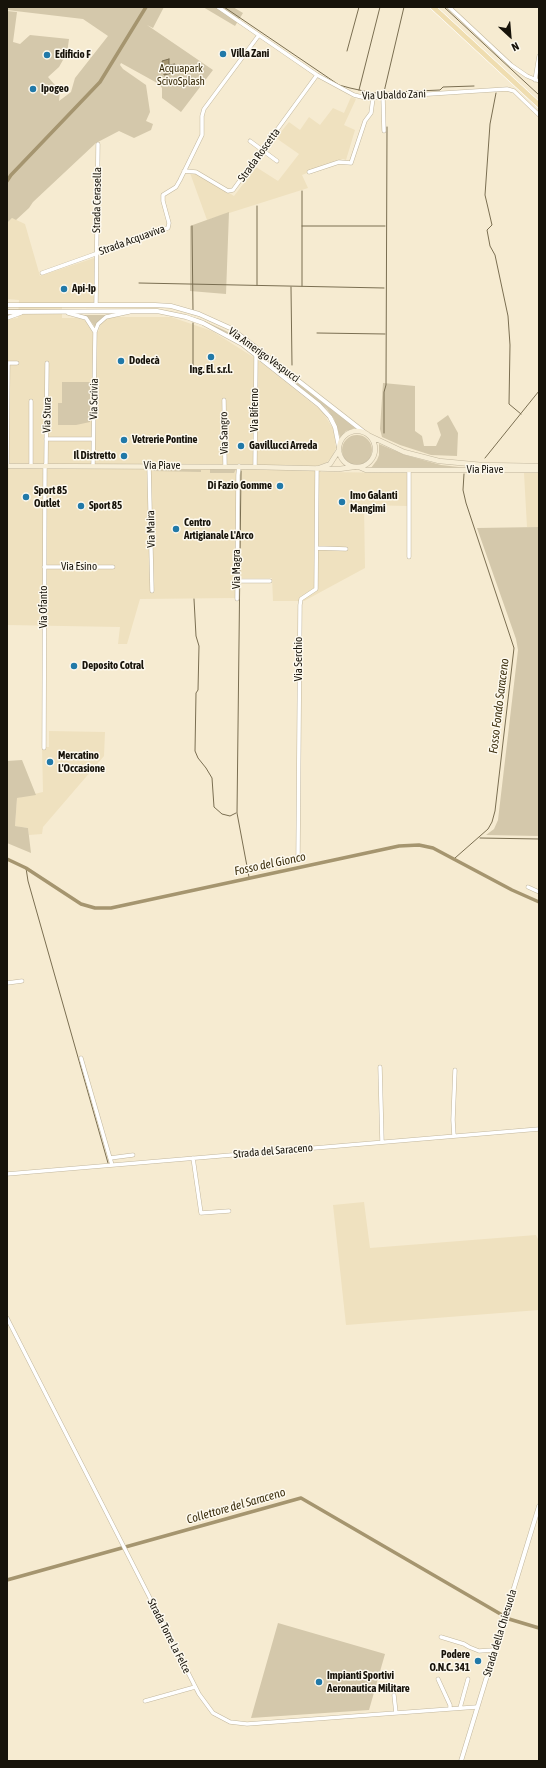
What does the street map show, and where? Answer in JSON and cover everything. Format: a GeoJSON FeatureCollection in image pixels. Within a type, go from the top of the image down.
{"type":"FeatureCollection","features":[{"type":"Feature","properties":{"kind":"main road"},"geometry":{"type":"LineString","coordinates":[[433,7],[539,105]]}},
{"type":"Feature","properties":{"kind":"main road"},"geometry":{"type":"LineString","coordinates":[[317,468],[330,464],[344,437],[353,431],[364,432],[370,436],[375,446],[373,458],[370,462],[357,467],[345,463],[342,460],[339,449]]}},
{"type":"Feature","properties":{"kind":"main road","name":"Via Piave"},"geometry":{"type":"LineString","coordinates":[[370,436],[398,450],[433,460],[476,465],[539,466]]}},
{"type":"Feature","properties":{"kind":"main road","name":"Via Piave"},"geometry":{"type":"LineString","coordinates":[[7,466],[255,466],[339,469],[357,467],[366,470],[539,470]]}},
{"type":"Feature","properties":{"kind":"street","name":"Via Ubaldo Zani"},"geometry":{"type":"LineString","coordinates":[[218,7],[317,75],[348,93],[361,97],[373,98],[507,89],[514,91],[539,115]]}},
{"type":"Feature","properties":{"kind":"street"},"geometry":{"type":"LineString","coordinates":[[449,7],[511,65],[537,80],[539,56]]}},
{"type":"Feature","properties":{"kind":"street","name":"Strada Acquaviva"},"geometry":{"type":"LineString","coordinates":[[42,273],[168,228],[169,223],[163,197],[177,186],[202,135],[202,116],[204,109],[259,35]]}},
{"type":"Feature","properties":{"kind":"street","name":"Strada Roscetta"},"geometry":{"type":"LineString","coordinates":[[184,171],[191,171],[202,175],[231,191],[235,188],[317,75]]}},
{"type":"Feature","properties":{"kind":"street"},"geometry":{"type":"LineString","coordinates":[[383,97],[384,131]]}},
{"type":"Feature","properties":{"kind":"street"},"geometry":{"type":"LineString","coordinates":[[309,172],[339,162],[352,163],[365,121],[372,113],[373,98]]}},
{"type":"Feature","properties":{"kind":"street"},"geometry":{"type":"LineString","coordinates":[[250,141],[277,160]]}},
{"type":"Feature","properties":{"kind":"street","name":"Strada Cerasella"},"geometry":{"type":"LineString","coordinates":[[96,304],[98,144]]}},
{"type":"Feature","properties":{"kind":"street","name":"Via Amerigo Vespucci"},"geometry":{"type":"LineString","coordinates":[[7,305],[155,304],[171,306],[199,314],[230,328],[364,432]]}},
{"type":"Feature","properties":{"kind":"street"},"geometry":{"type":"LineString","coordinates":[[95,332],[98,324],[106,317],[135,311]]}},
{"type":"Feature","properties":{"kind":"street","name":"Via Amerigo Vespucci"},"geometry":{"type":"LineString","coordinates":[[7,312],[157,311],[186,317],[223,332],[256,354],[325,411],[335,427],[339,449]]}},
{"type":"Feature","properties":{"kind":"street"},"geometry":{"type":"LineString","coordinates":[[7,318],[24,312]]}},
{"type":"Feature","properties":{"kind":"street"},"geometry":{"type":"LineString","coordinates":[[61,312],[86,318],[95,332]]}},
{"type":"Feature","properties":{"kind":"street","name":"Via Scrivia"},"geometry":{"type":"LineString","coordinates":[[93,466],[95,332]]}},
{"type":"Feature","properties":{"kind":"street","name":"Via Biferno"},"geometry":{"type":"LineString","coordinates":[[255,466],[256,354]]}},
{"type":"Feature","properties":{"kind":"street"},"geometry":{"type":"LineString","coordinates":[[7,466],[7,363],[17,363]]}},
{"type":"Feature","properties":{"kind":"street","name":"Via Stura"},"geometry":{"type":"LineString","coordinates":[[45,466],[47,363]]}},
{"type":"Feature","properties":{"kind":"street"},"geometry":{"type":"LineString","coordinates":[[31,400],[31,466]]}},
{"type":"Feature","properties":{"kind":"street","name":"Via Sangro"},"geometry":{"type":"LineString","coordinates":[[224,400],[225,466]]}},
{"type":"Feature","properties":{"kind":"street"},"geometry":{"type":"LineString","coordinates":[[46,439],[94,439]]}},
{"type":"Feature","properties":{"kind":"street","name":"Via Ofanto"},"geometry":{"type":"LineString","coordinates":[[44,748],[45,466]]}},
{"type":"Feature","properties":{"kind":"street","name":"Via Maira"},"geometry":{"type":"LineString","coordinates":[[149,466],[152,591]]}},
{"type":"Feature","properties":{"kind":"street","name":"Via Magra"},"geometry":{"type":"LineString","coordinates":[[237,599],[239,466]]}},
{"type":"Feature","properties":{"kind":"street","name":"Via Serchio"},"geometry":{"type":"LineString","coordinates":[[298,857],[300,605],[301,599],[316,589],[317,468]]}},
{"type":"Feature","properties":{"kind":"street"},"geometry":{"type":"LineString","coordinates":[[409,470],[410,557]]}},
{"type":"Feature","properties":{"kind":"street"},"geometry":{"type":"LineString","coordinates":[[317,548],[346,549]]}},
{"type":"Feature","properties":{"kind":"street","name":"Via Esino"},"geometry":{"type":"LineString","coordinates":[[44,567],[113,567]]}},
{"type":"Feature","properties":{"kind":"street"},"geometry":{"type":"LineString","coordinates":[[237,581],[270,581]]}},
{"type":"Feature","properties":{"kind":"street"},"geometry":{"type":"LineString","coordinates":[[528,887],[539,892]]}},
{"type":"Feature","properties":{"kind":"street"},"geometry":{"type":"LineString","coordinates":[[7,983],[22,981]]}},
{"type":"Feature","properties":{"kind":"street"},"geometry":{"type":"LineString","coordinates":[[81,1058],[112,1165]]}},
{"type":"Feature","properties":{"kind":"street"},"geometry":{"type":"LineString","coordinates":[[380,1067],[382,1142]]}},
{"type":"Feature","properties":{"kind":"street"},"geometry":{"type":"LineString","coordinates":[[454,1136],[455,1070]]}},
{"type":"Feature","properties":{"kind":"street","name":"Strada del Saraceno"},"geometry":{"type":"LineString","coordinates":[[7,1174],[539,1129]]}},
{"type":"Feature","properties":{"kind":"street"},"geometry":{"type":"LineString","coordinates":[[110,1158],[133,1155]]}},
{"type":"Feature","properties":{"kind":"street"},"geometry":{"type":"LineString","coordinates":[[193,1158],[200,1212],[204,1214],[229,1211]]}},
{"type":"Feature","properties":{"kind":"street","name":"Strada Torre La Felce"},"geometry":{"type":"LineString","coordinates":[[7,1318],[195,1687],[204,1703],[215,1714],[227,1721],[240,1724],[477,1707]]}},
{"type":"Feature","properties":{"kind":"street","name":"Strada della Chiesuola"},"geometry":{"type":"LineString","coordinates":[[461,1761],[539,1506]]}},
{"type":"Feature","properties":{"kind":"street"},"geometry":{"type":"LineString","coordinates":[[441,1637],[463,1643],[479,1651],[494,1650]]}},
{"type":"Feature","properties":{"kind":"street"},"geometry":{"type":"LineString","coordinates":[[438,1679],[450,1705],[450,1709]]}},
{"type":"Feature","properties":{"kind":"street"},"geometry":{"type":"LineString","coordinates":[[460,1708],[468,1679]]}},
{"type":"Feature","properties":{"kind":"street"},"geometry":{"type":"LineString","coordinates":[[144,1701],[195,1687]]}},
{"type":"Feature","properties":{"kind":"street"},"geometry":{"type":"LineString","coordinates":[[394,1695],[396,1713]]}},
{"type":"Feature","properties":{"kind":"shaded area"},"geometry":{"type":"Polygon","coordinates":[[[169,59],[169,65],[175,64],[177,72],[164,75],[164,65],[162,61],[169,59]]]}},
{"type":"Feature","properties":{"kind":"shaded area"},"geometry":{"type":"Polygon","coordinates":[[[351,97],[356,99],[344,125],[355,130],[346,160],[343,159],[307,171],[307,173],[302,175],[308,188],[207,220],[190,173],[197,173],[234,196],[256,167],[278,181],[299,154],[276,138],[289,122],[300,130],[309,117],[320,125],[333,108],[344,113],[351,97]]]}},
{"type":"Feature","properties":{"kind":"shaded area"},"geometry":{"type":"Polygon","coordinates":[[[12,218],[25,224],[40,276],[94,258],[94,302],[62,303],[62,318],[78,318],[85,320],[93,332],[98,332],[101,323],[109,317],[171,317],[212,331],[258,360],[322,411],[334,430],[336,448],[332,457],[326,463],[320,465],[321,472],[408,473],[407,506],[364,505],[365,568],[304,601],[273,601],[272,578],[235,578],[235,598],[140,599],[127,644],[118,644],[120,627],[7,625],[7,319],[18,318],[19,300],[7,299],[7,223],[12,218]]]}},
{"type":"Feature","properties":{"kind":"shaded area"},"geometry":{"type":"Polygon","coordinates":[[[524,473],[539,473],[539,527],[527,527],[524,473]]]}},
{"type":"Feature","properties":{"kind":"shaded area"},"geometry":{"type":"Polygon","coordinates":[[[49,731],[105,732],[104,756],[43,827],[42,834],[29,835],[28,828],[15,826],[17,798],[43,792],[42,747],[49,747],[49,731]]]}},
{"type":"Feature","properties":{"kind":"shaded area"},"geometry":{"type":"Polygon","coordinates":[[[364,1202],[370,1248],[536,1235],[539,1241],[539,1310],[346,1325],[333,1205],[364,1202]]]}},
{"type":"Feature","properties":{"kind":"green space","name":"Acquapark ScivoSplash"},"geometry":{"type":"Polygon","coordinates":[[[7,7],[164,7],[153,28],[147,25],[213,70],[181,112],[162,98],[162,88],[159,84],[121,63],[120,65],[123,69],[146,85],[150,112],[146,121],[153,124],[151,130],[134,138],[119,131],[96,143],[16,220],[12,218],[7,223],[7,11],[17,12],[13,42],[20,44],[30,35],[69,39],[67,53],[59,67],[48,77],[60,91],[59,101],[71,92],[75,78],[108,36],[83,19],[7,10],[7,7]]]}},
{"type":"Feature","properties":{"kind":"green space"},"geometry":{"type":"Polygon","coordinates":[[[203,7],[233,7],[243,13],[235,26],[203,7]]]}},
{"type":"Feature","properties":{"kind":"green space"},"geometry":{"type":"Polygon","coordinates":[[[229,212],[226,294],[190,291],[190,226],[229,212]]]}},
{"type":"Feature","properties":{"kind":"green space"},"geometry":{"type":"Polygon","coordinates":[[[7,309],[149,309],[173,312],[200,319],[245,342],[355,428],[346,431],[340,437],[334,419],[327,409],[247,345],[225,332],[199,320],[164,311],[7,309]]]}},
{"type":"Feature","properties":{"kind":"green space"},"geometry":{"type":"Polygon","coordinates":[[[81,315],[109,315],[102,318],[95,327],[89,319],[81,315]]]}},
{"type":"Feature","properties":{"kind":"green space"},"geometry":{"type":"Polygon","coordinates":[[[62,382],[90,382],[90,422],[76,425],[58,425],[58,403],[62,403],[62,382]]]}},
{"type":"Feature","properties":{"kind":"green space"},"geometry":{"type":"Polygon","coordinates":[[[383,383],[415,386],[415,431],[422,436],[424,446],[436,446],[441,435],[437,423],[448,415],[458,433],[457,456],[431,455],[400,445],[382,437],[380,429],[383,383]]]}},
{"type":"Feature","properties":{"kind":"green space"},"geometry":{"type":"Polygon","coordinates":[[[357,435],[367,440],[372,450],[367,460],[357,465],[347,460],[342,450],[347,440],[357,435]]]}},
{"type":"Feature","properties":{"kind":"green space"},"geometry":{"type":"Polygon","coordinates":[[[379,444],[405,455],[441,465],[467,468],[371,468],[379,455],[379,444]]]}},
{"type":"Feature","properties":{"kind":"green space"},"geometry":{"type":"Polygon","coordinates":[[[153,469],[201,470],[201,472],[153,471],[153,469]]]}},
{"type":"Feature","properties":{"kind":"green space"},"geometry":{"type":"Polygon","coordinates":[[[210,469],[236,469],[234,473],[210,473],[210,469]]]}},
{"type":"Feature","properties":{"kind":"green space"},"geometry":{"type":"Polygon","coordinates":[[[539,527],[539,836],[486,835],[494,829],[498,820],[518,650],[516,639],[477,528],[539,527]]]}},
{"type":"Feature","properties":{"kind":"green space"},"geometry":{"type":"Polygon","coordinates":[[[22,760],[36,795],[17,798],[15,826],[28,828],[31,853],[7,843],[7,761],[22,760]]]}},
{"type":"Feature","properties":{"kind":"green space","name":"Impianti Sportivi Aeronautica Militare"},"geometry":{"type":"Polygon","coordinates":[[[278,1623],[385,1654],[369,1710],[251,1718],[278,1623]]]}},
{"type":"Feature","properties":{"kind":"waterway"},"geometry":{"type":"LineString","coordinates":[[7,181],[100,82],[146,7]]}},
{"type":"Feature","properties":{"kind":"waterway"},"geometry":{"type":"LineString","coordinates":[[224,7],[339,85],[373,93],[440,90],[443,87],[474,86]]}},
{"type":"Feature","properties":{"kind":"waterway"},"geometry":{"type":"LineString","coordinates":[[347,51],[359,7]]}},
{"type":"Feature","properties":{"kind":"waterway"},"geometry":{"type":"LineString","coordinates":[[359,90],[380,7]]}},
{"type":"Feature","properties":{"kind":"waterway"},"geometry":{"type":"LineString","coordinates":[[384,92],[404,7]]}},
{"type":"Feature","properties":{"kind":"waterway"},"geometry":{"type":"LineString","coordinates":[[444,7],[539,95]]}},
{"type":"Feature","properties":{"kind":"waterway"},"geometry":{"type":"LineString","coordinates":[[496,93],[490,124],[485,195],[492,225],[487,230],[490,246],[495,255],[508,316],[510,345],[509,404],[521,414]]}},
{"type":"Feature","properties":{"kind":"waterway"},"geometry":{"type":"LineString","coordinates":[[384,433],[384,392],[386,385],[387,127]]}},
{"type":"Feature","properties":{"kind":"waterway"},"geometry":{"type":"LineString","coordinates":[[302,191],[302,286]]}},
{"type":"Feature","properties":{"kind":"waterway"},"geometry":{"type":"LineString","coordinates":[[257,206],[257,285]]}},
{"type":"Feature","properties":{"kind":"waterway"},"geometry":{"type":"LineString","coordinates":[[192,226],[193,310]]}},
{"type":"Feature","properties":{"kind":"waterway"},"geometry":{"type":"LineString","coordinates":[[302,226],[385,226]]}},
{"type":"Feature","properties":{"kind":"waterway"},"geometry":{"type":"LineString","coordinates":[[139,283],[384,288]]}},
{"type":"Feature","properties":{"kind":"waterway"},"geometry":{"type":"LineString","coordinates":[[291,287],[292,365]]}},
{"type":"Feature","properties":{"kind":"waterway"},"geometry":{"type":"LineString","coordinates":[[193,323],[193,374]]}},
{"type":"Feature","properties":{"kind":"waterway"},"geometry":{"type":"LineString","coordinates":[[317,333],[385,334]]}},
{"type":"Feature","properties":{"kind":"waterway","name":"Fosso Fondo Saraceno"},"geometry":{"type":"LineString","coordinates":[[485,458],[539,391]]}},
{"type":"Feature","properties":{"kind":"waterway"},"geometry":{"type":"LineString","coordinates":[[241,471],[237,813],[249,877]]}},
{"type":"Feature","properties":{"kind":"waterway","name":"Fosso Fondo Saraceno"},"geometry":{"type":"LineString","coordinates":[[455,858],[488,829],[492,822],[495,811],[514,648],[466,503],[463,490],[464,474]]}},
{"type":"Feature","properties":{"kind":"waterway"},"geometry":{"type":"LineString","coordinates":[[194,599],[196,636],[199,646],[198,690],[196,693],[195,751],[212,778],[214,807],[222,814],[230,816],[236,813]]}},
{"type":"Feature","properties":{"kind":"waterway"},"geometry":{"type":"LineString","coordinates":[[480,838],[539,839]]}},
{"type":"Feature","properties":{"kind":"waterway","name":"Fosso del Gionco"},"geometry":{"type":"LineString","coordinates":[[7,859],[26,868],[81,904],[95,908],[111,908],[399,846],[419,845],[433,848],[512,890],[539,902]]}},
{"type":"Feature","properties":{"kind":"waterway"},"geometry":{"type":"LineString","coordinates":[[26,868],[28,881],[108,1163]]}},
{"type":"Feature","properties":{"kind":"waterway","name":"Collettore del Saraceno"},"geometry":{"type":"LineString","coordinates":[[7,1580],[301,1498],[509,1619],[539,1628]]}},
{"type":"Feature","properties":{"kind":"place","name":"Villa Zani"},"geometry":{"type":"Point","coordinates":[223,54]}},
{"type":"Feature","properties":{"kind":"place","name":"Edificio F"},"geometry":{"type":"Point","coordinates":[47,55]}},
{"type":"Feature","properties":{"kind":"place","name":"Ipogeo"},"geometry":{"type":"Point","coordinates":[33,89]}},
{"type":"Feature","properties":{"kind":"place","name":"Api-Ip"},"geometry":{"type":"Point","coordinates":[64,289]}},
{"type":"Feature","properties":{"kind":"place","name":"Ing. El. s.r.l."},"geometry":{"type":"Point","coordinates":[211,357]}},
{"type":"Feature","properties":{"kind":"place","name":"Dodecà"},"geometry":{"type":"Point","coordinates":[121,361]}},
{"type":"Feature","properties":{"kind":"place","name":"Vetrerie Pontine"},"geometry":{"type":"Point","coordinates":[124,440]}},
{"type":"Feature","properties":{"kind":"place","name":"Gavillucci Arreda"},"geometry":{"type":"Point","coordinates":[241,446]}},
{"type":"Feature","properties":{"kind":"place","name":"Il Distretto"},"geometry":{"type":"Point","coordinates":[124,456]}},
{"type":"Feature","properties":{"kind":"place","name":"Di Fazio Gomme"},"geometry":{"type":"Point","coordinates":[280,486]}},
{"type":"Feature","properties":{"kind":"place","name":"Sport 85 Outlet"},"geometry":{"type":"Point","coordinates":[26,497]}},
{"type":"Feature","properties":{"kind":"place","name":"Imo Galanti Mangimi"},"geometry":{"type":"Point","coordinates":[342,502]}},
{"type":"Feature","properties":{"kind":"place","name":"Sport 85"},"geometry":{"type":"Point","coordinates":[81,506]}},
{"type":"Feature","properties":{"kind":"place","name":"Centro Artigianale L'Arco"},"geometry":{"type":"Point","coordinates":[176,529]}},
{"type":"Feature","properties":{"kind":"place","name":"Deposito Cotral"},"geometry":{"type":"Point","coordinates":[74,666]}},
{"type":"Feature","properties":{"kind":"place","name":"Mercatino L'Occasione"},"geometry":{"type":"Point","coordinates":[50,762]}},
{"type":"Feature","properties":{"kind":"place","name":"Podere O.N.C. 341"},"geometry":{"type":"Point","coordinates":[478,1661]}},
{"type":"Feature","properties":{"kind":"place","name":"Impianti Sportivi Aeronautica Militare"},"geometry":{"type":"Point","coordinates":[319,1682]}}]}
